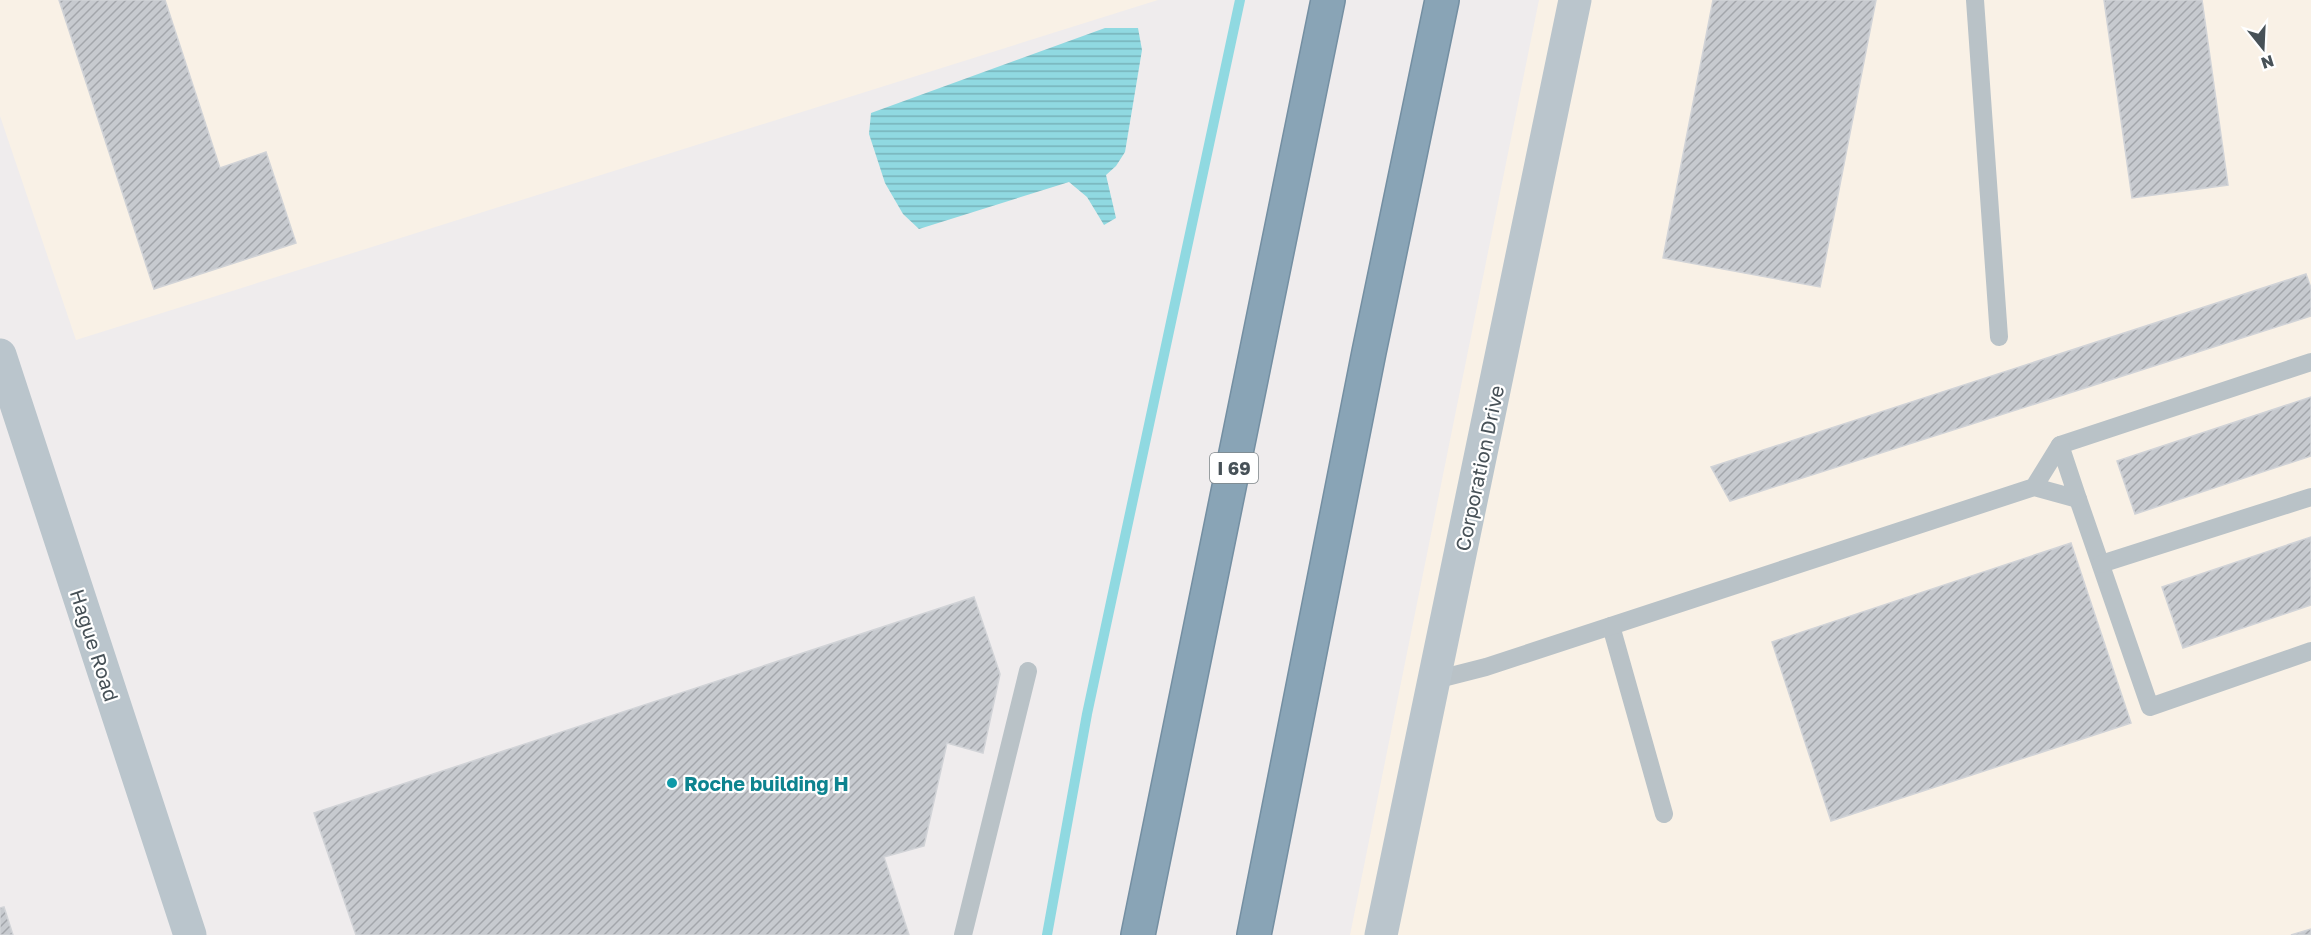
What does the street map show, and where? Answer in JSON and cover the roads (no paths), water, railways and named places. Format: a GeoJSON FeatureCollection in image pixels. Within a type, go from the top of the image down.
{"type":"FeatureCollection","features":[{"type":"Feature","properties":{"kind":"highway","name":"I 69"},"geometry":{"type":"LineString","coordinates":[[1138,935],[1328,0]]}},
{"type":"Feature","properties":{"kind":"highway"},"geometry":{"type":"LineString","coordinates":[[1254,935],[1369,352],[1442,0]]}},
{"type":"Feature","properties":{"kind":"street","name":"Corporation Drive"},"geometry":{"type":"LineString","coordinates":[[1381,935],[1575,0]]}},
{"type":"Feature","properties":{"kind":"street","name":"Hague Road"},"geometry":{"type":"LineString","coordinates":[[0,355],[190,935]]}},
{"type":"Feature","properties":{"kind":"lane"},"geometry":{"type":"LineString","coordinates":[[1975,0],[1999,337]]}},
{"type":"Feature","properties":{"kind":"lane"},"geometry":{"type":"LineString","coordinates":[[2034,487],[2060,445],[2311,362]]}},
{"type":"Feature","properties":{"kind":"lane"},"geometry":{"type":"LineString","coordinates":[[2060,445],[2150,707],[2311,651]]}},
{"type":"Feature","properties":{"kind":"lane"},"geometry":{"type":"LineString","coordinates":[[1435,680],[1486,667],[2034,487],[2078,499]]}},
{"type":"Feature","properties":{"kind":"lane"},"geometry":{"type":"LineString","coordinates":[[2101,564],[2311,497]]}},
{"type":"Feature","properties":{"kind":"lane"},"geometry":{"type":"LineString","coordinates":[[1611,626],[1664,814]]}},
{"type":"Feature","properties":{"kind":"lane"},"geometry":{"type":"LineString","coordinates":[[963,935],[1028,671]]}},
{"type":"Feature","properties":{"kind":"water"},"geometry":{"type":"Polygon","coordinates":[[[1105,28],[1138,28],[1142,50],[1125,152],[1116,166],[1106,175],[1116,218],[1104,225],[1087,197],[1069,182],[919,229],[903,214],[885,183],[869,134],[871,113],[1105,28]]]}},
{"type":"Feature","properties":{"kind":"waterway"},"geometry":{"type":"LineString","coordinates":[[1047,935],[1087,714],[1240,0]]}},
{"type":"Feature","properties":{"kind":"place","name":"Roche building H"},"geometry":{"type":"Point","coordinates":[672,783]}}]}
